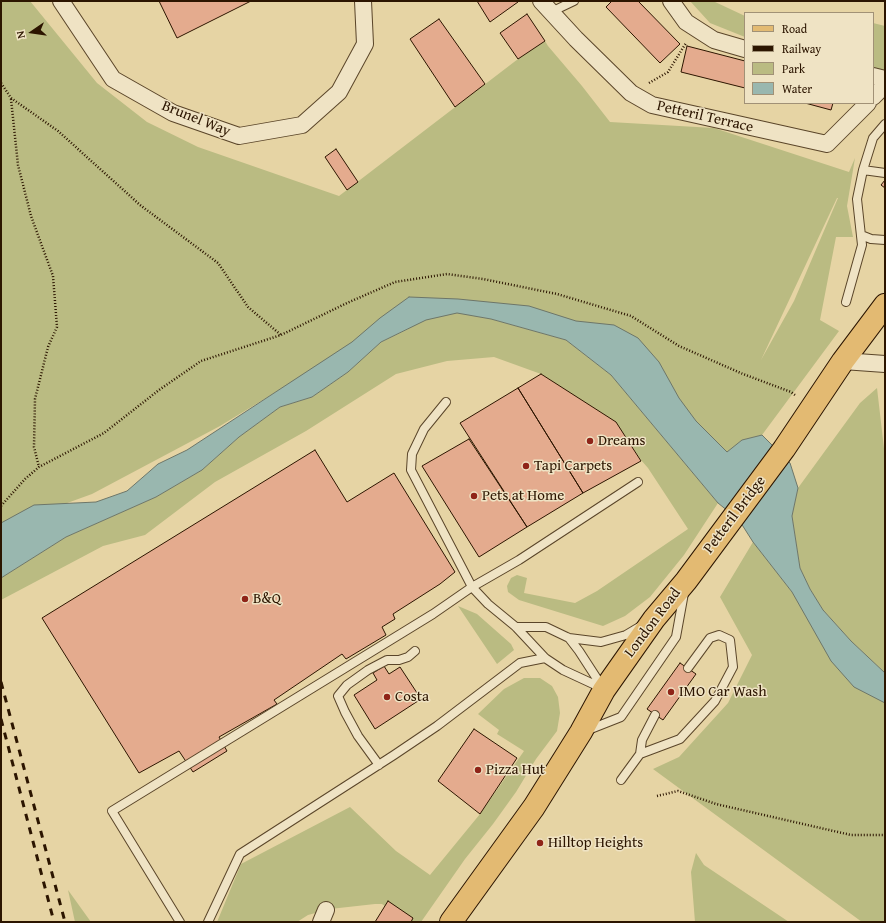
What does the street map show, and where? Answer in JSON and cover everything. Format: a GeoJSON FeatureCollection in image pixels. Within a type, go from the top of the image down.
{"type":"FeatureCollection","features":[{"type":"Feature","properties":{"kind":"main road"},"geometry":{"type":"LineString","coordinates":[[843,361],[885,305]]}},
{"type":"Feature","properties":{"kind":"main road","name":"Petteril Bridge"},"geometry":{"type":"LineString","coordinates":[[686,581],[784,449],[843,361]]}},
{"type":"Feature","properties":{"kind":"main road","name":"London Road"},"geometry":{"type":"LineString","coordinates":[[451,922],[534,807],[581,732],[604,690],[654,619],[686,581]]}},
{"type":"Feature","properties":{"kind":"street","name":"Brunel Way"},"geometry":{"type":"LineString","coordinates":[[61,1],[113,79],[173,113],[239,136],[302,125],[339,92],[365,44],[363,1]]}},
{"type":"Feature","properties":{"kind":"street"},"geometry":{"type":"LineString","coordinates":[[671,1],[686,22],[714,40],[744,49]]}},
{"type":"Feature","properties":{"kind":"street","name":"Petteril Terrace"},"geometry":{"type":"LineString","coordinates":[[546,7],[630,92],[652,105],[827,144],[867,104]]}},
{"type":"Feature","properties":{"kind":"street"},"geometry":{"type":"LineString","coordinates":[[874,76],[885,79]]}},
{"type":"Feature","properties":{"kind":"street"},"geometry":{"type":"LineString","coordinates":[[874,97],[885,85]]}},
{"type":"Feature","properties":{"kind":"street"},"geometry":{"type":"LineString","coordinates":[[843,361],[885,364]]}},
{"type":"Feature","properties":{"kind":"lane"},"geometry":{"type":"LineString","coordinates":[[546,7],[574,1]]}},
{"type":"Feature","properties":{"kind":"lane"},"geometry":{"type":"LineString","coordinates":[[846,302],[862,245],[857,199],[863,170],[873,138],[885,124]]}},
{"type":"Feature","properties":{"kind":"lane"},"geometry":{"type":"LineString","coordinates":[[863,170],[885,173]]}},
{"type":"Feature","properties":{"kind":"lane"},"geometry":{"type":"LineString","coordinates":[[861,235],[885,240]]}},
{"type":"Feature","properties":{"kind":"lane"},"geometry":{"type":"LineString","coordinates":[[446,402],[424,430],[412,454],[411,470],[472,586],[488,604],[516,627],[545,658],[563,670],[604,690]]}},
{"type":"Feature","properties":{"kind":"lane"},"geometry":{"type":"LineString","coordinates":[[180,922],[112,811],[433,614],[472,586],[519,560],[638,482]]}},
{"type":"Feature","properties":{"kind":"lane","name":"London Road"},"geometry":{"type":"LineString","coordinates":[[581,732],[621,717],[676,637],[686,581]]}},
{"type":"Feature","properties":{"kind":"lane"},"geometry":{"type":"LineString","coordinates":[[516,627],[546,627],[569,638],[601,642],[626,635],[654,619]]}},
{"type":"Feature","properties":{"kind":"lane"},"geometry":{"type":"LineString","coordinates":[[640,754],[680,739],[715,701],[733,667],[730,640],[719,635],[710,638],[688,668]]}},
{"type":"Feature","properties":{"kind":"lane"},"geometry":{"type":"LineString","coordinates":[[569,638],[604,690]]}},
{"type":"Feature","properties":{"kind":"lane"},"geometry":{"type":"LineString","coordinates":[[379,765],[358,736],[338,696],[347,685],[368,670],[387,660],[399,660],[408,657],[415,651]]}},
{"type":"Feature","properties":{"kind":"lane"},"geometry":{"type":"LineString","coordinates":[[208,922],[240,854],[437,726],[520,663],[545,658]]}},
{"type":"Feature","properties":{"kind":"lane"},"geometry":{"type":"LineString","coordinates":[[621,780],[640,754],[642,740],[655,714]]}},
{"type":"Feature","properties":{"kind":"path"},"geometry":{"type":"LineString","coordinates":[[630,92],[668,72],[686,44],[686,22]]}},
{"type":"Feature","properties":{"kind":"path"},"geometry":{"type":"LineString","coordinates":[[1,83],[11,98],[58,130],[140,205],[218,263],[248,307],[281,335]]}},
{"type":"Feature","properties":{"kind":"path"},"geometry":{"type":"LineString","coordinates":[[11,98],[18,165],[31,216],[53,276],[57,327],[48,347],[35,399],[34,447],[39,467]]}},
{"type":"Feature","properties":{"kind":"path"},"geometry":{"type":"LineString","coordinates":[[1,506],[25,479],[39,467],[104,434],[159,390],[201,361],[281,335],[395,282],[447,274],[483,279],[558,294],[631,316],[678,346],[743,374],[791,392],[796,396]]}},
{"type":"Feature","properties":{"kind":"path"},"geometry":{"type":"LineString","coordinates":[[657,796],[678,791],[716,804],[851,836],[885,835]]}},
{"type":"Feature","properties":{"kind":"green space"},"geometry":{"type":"Polygon","coordinates":[[[1,1],[30,1],[97,83],[147,122],[198,147],[339,196],[518,59],[545,41],[610,122],[714,128],[849,172],[855,158],[847,206],[853,237],[836,237],[820,320],[839,331],[762,435],[742,440],[727,453],[614,338],[466,314],[491,319],[566,340],[611,375],[718,503],[684,555],[650,597],[625,616],[603,626],[519,600],[508,592],[507,586],[511,578],[517,575],[527,578],[524,593],[575,603],[597,591],[688,529],[616,422],[541,374],[494,357],[447,361],[396,374],[306,431],[215,482],[145,535],[103,546],[1,600],[1,578],[66,537],[156,497],[202,470],[239,437],[280,407],[312,397],[348,372],[381,342],[408,329],[363,339],[220,426],[92,494],[1,527],[1,1]],[[838,198],[761,360],[794,301],[838,198]]]}},
{"type":"Feature","properties":{"kind":"green space"},"geometry":{"type":"Polygon","coordinates":[[[690,1],[713,1],[744,16],[744,37],[710,23],[690,1]]]}},
{"type":"Feature","properties":{"kind":"green space"},"geometry":{"type":"Polygon","coordinates":[[[874,23],[885,26],[885,89],[874,85],[874,23]]]}},
{"type":"Feature","properties":{"kind":"green space"},"geometry":{"type":"Polygon","coordinates":[[[877,388],[885,457],[885,673],[851,641],[823,610],[810,589],[800,568],[792,516],[798,488],[860,403],[877,388]]]}},
{"type":"Feature","properties":{"kind":"green space"},"geometry":{"type":"Polygon","coordinates":[[[753,542],[792,592],[885,691],[885,922],[862,922],[653,769],[679,757],[728,703],[752,655],[720,597],[753,542]]]}},
{"type":"Feature","properties":{"kind":"green space"},"geometry":{"type":"Polygon","coordinates":[[[458,606],[477,614],[511,644],[514,650],[497,664],[458,606]]]}},
{"type":"Feature","properties":{"kind":"green space"},"geometry":{"type":"Polygon","coordinates":[[[524,678],[540,678],[552,686],[558,697],[560,713],[557,731],[536,759],[516,792],[465,859],[421,922],[407,922],[382,904],[375,904],[330,909],[308,915],[297,922],[217,922],[241,864],[350,807],[396,851],[430,875],[480,814],[524,751],[497,734],[499,730],[478,714],[504,689],[524,678]]]}},
{"type":"Feature","properties":{"kind":"green space"},"geometry":{"type":"Polygon","coordinates":[[[696,853],[704,865],[789,922],[695,922],[691,872],[696,853]]]}},
{"type":"Feature","properties":{"kind":"green space"},"geometry":{"type":"Polygon","coordinates":[[[68,890],[91,922],[75,922],[68,890]]]}},
{"type":"Feature","properties":{"kind":"water"},"geometry":{"type":"Polygon","coordinates":[[[409,297],[458,299],[529,306],[576,321],[614,325],[638,338],[659,362],[679,398],[696,421],[727,452],[742,440],[762,435],[790,463],[798,488],[792,516],[800,568],[810,589],[823,610],[851,641],[885,673],[885,703],[854,687],[831,661],[792,592],[753,542],[739,520],[718,503],[611,375],[566,340],[491,319],[457,313],[426,320],[381,342],[348,372],[312,397],[280,407],[239,437],[202,470],[156,497],[66,537],[1,578],[1,523],[34,505],[96,502],[127,491],[158,464],[187,450],[352,342],[380,318],[409,297]]]}},
{"type":"Feature","properties":{"kind":"building"},"geometry":{"type":"Polygon","coordinates":[[[159,1],[251,1],[177,38],[159,1]]]}},
{"type":"Feature","properties":{"kind":"building"},"geometry":{"type":"Polygon","coordinates":[[[477,1],[518,1],[518,2],[490,22],[477,1]]]}},
{"type":"Feature","properties":{"kind":"building"},"geometry":{"type":"Polygon","coordinates":[[[612,1],[638,1],[680,44],[660,63],[606,7],[612,1]]]}},
{"type":"Feature","properties":{"kind":"building"},"geometry":{"type":"Polygon","coordinates":[[[527,14],[545,41],[518,59],[500,33],[527,14]]]}},
{"type":"Feature","properties":{"kind":"building"},"geometry":{"type":"Polygon","coordinates":[[[439,19],[485,84],[455,107],[410,39],[439,19]]]}},
{"type":"Feature","properties":{"kind":"building"},"geometry":{"type":"Polygon","coordinates":[[[687,46],[744,61],[744,88],[681,72],[687,46]]]}},
{"type":"Feature","properties":{"kind":"building"},"geometry":{"type":"Polygon","coordinates":[[[809,104],[833,104],[831,110],[809,104]]]}},
{"type":"Feature","properties":{"kind":"building"},"geometry":{"type":"Polygon","coordinates":[[[336,149],[358,182],[347,190],[325,157],[336,149]]]}},
{"type":"Feature","properties":{"kind":"building"},"geometry":{"type":"Polygon","coordinates":[[[885,180],[885,188],[881,185],[885,180]]]}},
{"type":"Feature","properties":{"kind":"building","name":"Dreams"},"geometry":{"type":"Polygon","coordinates":[[[541,374],[616,422],[641,461],[583,493],[518,388],[541,374]]]}},
{"type":"Feature","properties":{"kind":"building","name":"Tapi Carpets"},"geometry":{"type":"Polygon","coordinates":[[[518,388],[583,493],[527,527],[460,423],[518,388]]]}},
{"type":"Feature","properties":{"kind":"building","name":"Pets at Home"},"geometry":{"type":"Polygon","coordinates":[[[469,439],[527,527],[479,557],[422,466],[469,439]]]}},
{"type":"Feature","properties":{"kind":"building","name":"B&Q"},"geometry":{"type":"Polygon","coordinates":[[[315,450],[347,502],[394,473],[455,572],[440,584],[393,614],[395,619],[382,627],[386,635],[346,659],[342,654],[274,700],[277,704],[219,737],[227,751],[193,772],[179,751],[139,773],[42,618],[315,450]]]}},
{"type":"Feature","properties":{"kind":"building","name":"IMO Car Wash"},"geometry":{"type":"Polygon","coordinates":[[[680,663],[696,674],[663,720],[647,709],[680,663]]]}},
{"type":"Feature","properties":{"kind":"building","name":"Costa"},"geometry":{"type":"Polygon","coordinates":[[[384,666],[389,674],[400,667],[421,699],[375,729],[354,695],[377,680],[373,673],[384,666]]]}},
{"type":"Feature","properties":{"kind":"building","name":"Pizza Hut"},"geometry":{"type":"Polygon","coordinates":[[[474,729],[517,758],[480,814],[438,781],[474,729]]]}},
{"type":"Feature","properties":{"kind":"building"},"geometry":{"type":"Polygon","coordinates":[[[388,901],[413,918],[411,922],[375,922],[388,901]]]}},
{"type":"Feature","properties":{"kind":"railway"},"geometry":{"type":"LineString","coordinates":[[1,682],[65,922]]}},
{"type":"Feature","properties":{"kind":"railway"},"geometry":{"type":"LineString","coordinates":[[1,719],[54,922]]}},
{"type":"Feature","properties":{"kind":"place","name":"Dreams"},"geometry":{"type":"Point","coordinates":[590,441]}},
{"type":"Feature","properties":{"kind":"place","name":"Tapi Carpets"},"geometry":{"type":"Point","coordinates":[526,466]}},
{"type":"Feature","properties":{"kind":"place","name":"Pets at Home"},"geometry":{"type":"Point","coordinates":[474,496]}},
{"type":"Feature","properties":{"kind":"place","name":"B&Q"},"geometry":{"type":"Point","coordinates":[245,599]}},
{"type":"Feature","properties":{"kind":"place","name":"IMO Car Wash"},"geometry":{"type":"Point","coordinates":[671,692]}},
{"type":"Feature","properties":{"kind":"place","name":"Costa"},"geometry":{"type":"Point","coordinates":[387,697]}},
{"type":"Feature","properties":{"kind":"place","name":"Pizza Hut"},"geometry":{"type":"Point","coordinates":[478,770]}},
{"type":"Feature","properties":{"kind":"place","name":"Hilltop Heights"},"geometry":{"type":"Point","coordinates":[540,843]}}]}
